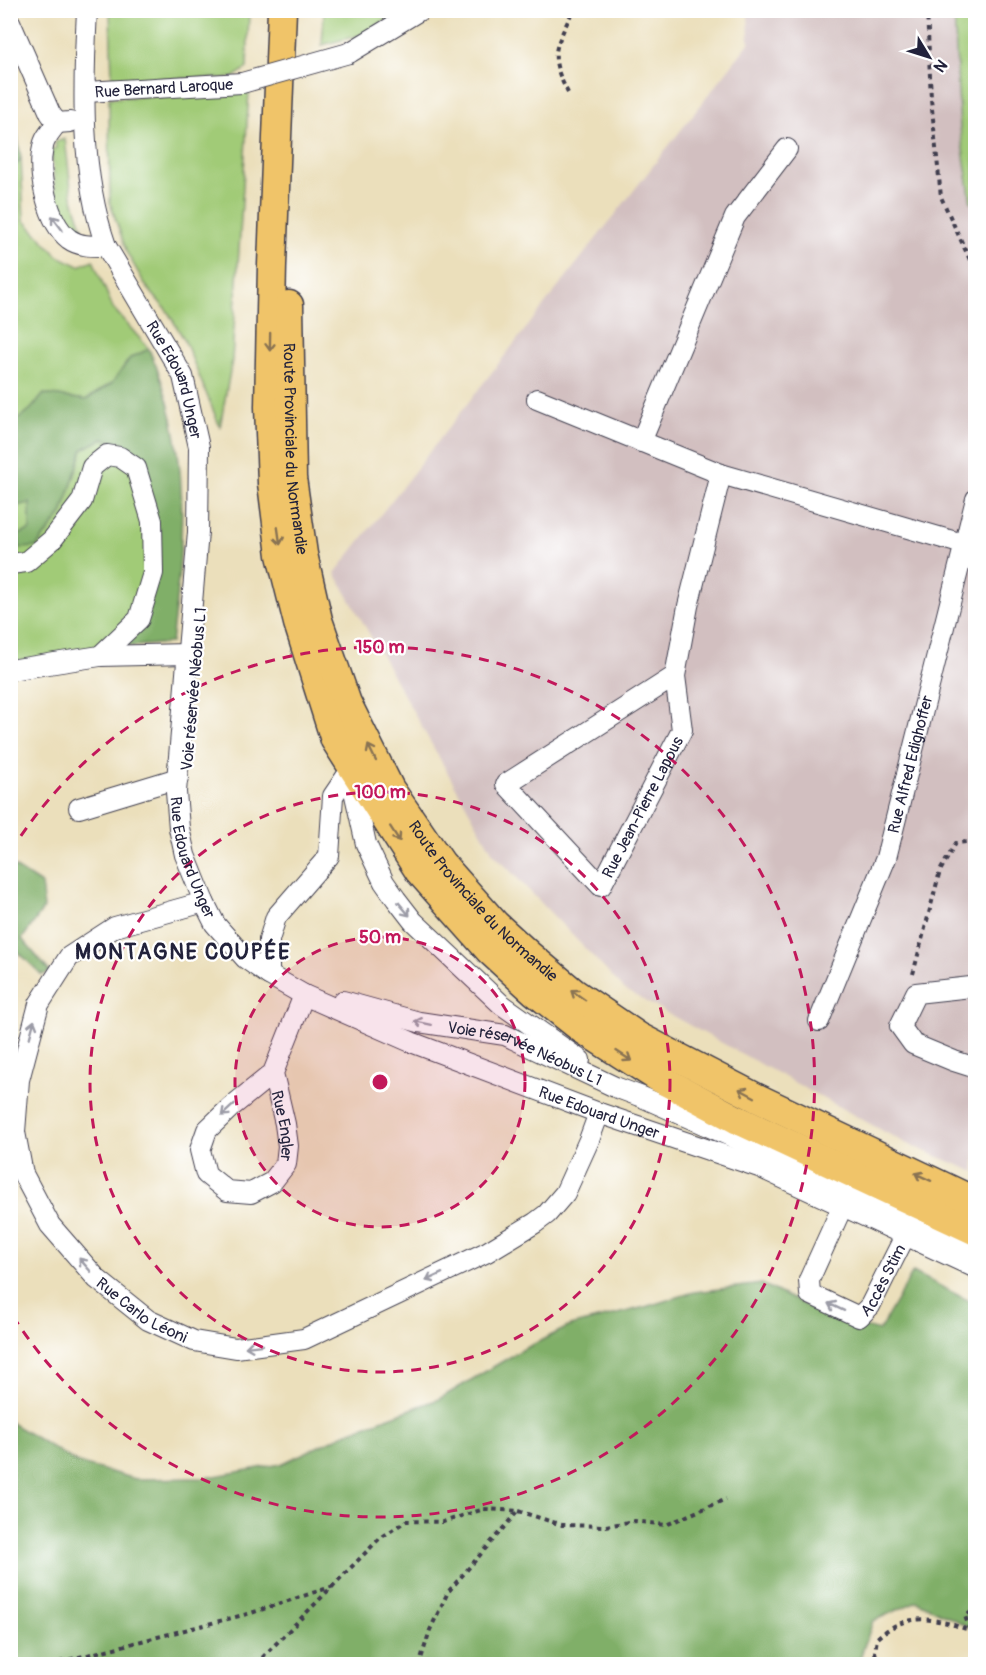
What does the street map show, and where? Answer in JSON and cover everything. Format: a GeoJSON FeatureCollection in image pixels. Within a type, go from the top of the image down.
{"type":"FeatureCollection","features":[{"type":"Feature","properties":{"kind":"highway","name":"Route Provinciale du Normandie"},"geometry":{"type":"LineString","coordinates":[[282,10],[268,407],[272,483],[281,555],[298,623],[335,740],[351,770],[419,871],[453,910],[490,951],[534,991],[582,1029],[657,1077],[736,1119],[975,1230]]}},
{"type":"Feature","properties":{"kind":"highway","name":"Route Provinciale du Normandie"},"geometry":{"type":"LineString","coordinates":[[300,10],[288,230],[292,478],[303,554],[318,620],[347,703],[390,789],[441,863],[495,924],[573,992],[639,1036],[757,1098],[975,1202]]}},
{"type":"Feature","properties":{"kind":"street","name":"Rue Edouard Unger"},"geometry":{"type":"LineString","coordinates":[[87,10],[92,92],[85,121],[88,177],[100,230],[106,246],[183,376],[199,447],[198,532],[176,792],[179,828],[185,855],[214,924],[245,958],[269,970],[304,996],[411,1042],[599,1113],[759,1167],[975,1268]]}},
{"type":"Feature","properties":{"kind":"street","name":"Voie réservée Néobus L1"},"geometry":{"type":"LineString","coordinates":[[98,10],[92,92],[101,195],[111,235],[122,258],[185,363],[199,406],[209,458],[204,577],[191,691],[185,763],[185,798],[190,841],[212,898],[226,923],[250,953],[269,970],[337,999],[419,1022],[505,1035],[615,1088]]}},
{"type":"Feature","properties":{"kind":"street","name":"Rue Bernard Laroque"},"geometry":{"type":"LineString","coordinates":[[92,92],[242,82],[349,53],[420,10]]}},
{"type":"Feature","properties":{"kind":"street"},"geometry":{"type":"LineString","coordinates":[[10,22],[50,113],[57,123]]}},
{"type":"Feature","properties":{"kind":"street"},"geometry":{"type":"LineString","coordinates":[[85,121],[57,123],[47,136],[42,147],[42,177],[51,215],[69,239],[80,244],[106,246]]}},
{"type":"Feature","properties":{"kind":"street"},"geometry":{"type":"LineString","coordinates":[[641,442],[735,217],[787,149]]}},
{"type":"Feature","properties":{"kind":"street"},"geometry":{"type":"LineString","coordinates":[[537,399],[721,474],[963,544]]}},
{"type":"Feature","properties":{"kind":"street"},"geometry":{"type":"LineString","coordinates":[[10,564],[26,562],[52,540],[82,501],[92,467],[107,454],[120,457],[136,468],[152,521],[153,573],[139,619],[100,656]]}},
{"type":"Feature","properties":{"kind":"street","name":"Rue Jean-Pierre Lapous"},"geometry":{"type":"LineString","coordinates":[[675,676],[506,784],[601,886],[682,730],[675,676],[688,606],[721,474]]}},
{"type":"Feature","properties":{"kind":"street","name":"Rue Alfred Edighoffer"},"geometry":{"type":"LineString","coordinates":[[819,1021],[886,858],[975,499]]}},
{"type":"Feature","properties":{"kind":"street"},"geometry":{"type":"LineString","coordinates":[[10,670],[100,656],[188,654]]}},
{"type":"Feature","properties":{"kind":"street","name":"Voie réservée Néobus L1"},"geometry":{"type":"LineString","coordinates":[[351,770],[366,844],[384,882],[413,921],[501,1004],[615,1088]]}},
{"type":"Feature","properties":{"kind":"street"},"geometry":{"type":"LineString","coordinates":[[269,970],[269,940],[276,917],[329,856],[333,796],[351,770]]}},
{"type":"Feature","properties":{"kind":"street"},"geometry":{"type":"LineString","coordinates":[[79,808],[178,778]]}},
{"type":"Feature","properties":{"kind":"street","name":"Rue Carlo Léoni"},"geometry":{"type":"LineString","coordinates":[[204,902],[115,927],[69,957],[39,1004],[19,1080],[15,1132],[23,1174],[50,1225],[97,1279],[148,1320],[194,1341],[236,1348],[304,1339],[487,1252],[535,1223],[558,1202],[574,1176],[599,1113]]}},
{"type":"Feature","properties":{"kind":"street"},"geometry":{"type":"LineString","coordinates":[[975,989],[971,987],[916,993],[900,1026],[913,1044],[975,1068]]}},
{"type":"Feature","properties":{"kind":"street","name":"Rue Engler"},"geometry":{"type":"LineString","coordinates":[[273,1073],[285,1124],[288,1146],[286,1164],[272,1182],[251,1193],[227,1191],[206,1174],[200,1150],[207,1130],[273,1073],[304,996]]}},
{"type":"Feature","properties":{"kind":"street"},"geometry":{"type":"LineString","coordinates":[[615,1088],[788,1161],[924,1224],[975,1251]]}},
{"type":"Feature","properties":{"kind":"street","name":"Accès Stim"},"geometry":{"type":"LineString","coordinates":[[843,1205],[809,1280],[810,1294],[859,1317],[870,1306],[906,1234]]}},
{"type":"Feature","properties":{"kind":"path"},"geometry":{"type":"LineString","coordinates":[[568,93],[558,75],[554,52],[573,10]]}},
{"type":"Feature","properties":{"kind":"path"},"geometry":{"type":"LineString","coordinates":[[927,10],[941,197],[975,273]]}},
{"type":"Feature","properties":{"kind":"path"},"geometry":{"type":"LineString","coordinates":[[916,993],[911,980],[940,871],[956,843],[975,841]]}},
{"type":"Feature","properties":{"kind":"path"},"geometry":{"type":"LineString","coordinates":[[256,1665],[379,1539],[406,1521],[443,1522],[484,1509],[518,1511],[562,1525],[606,1526],[634,1521],[666,1526],[726,1499]]}},
{"type":"Feature","properties":{"kind":"path"},"geometry":{"type":"LineString","coordinates":[[421,1665],[430,1630],[448,1592],[518,1511]]}},
{"type":"Feature","properties":{"kind":"path"},"geometry":{"type":"LineString","coordinates":[[52,1665],[252,1613],[336,1585]]}},
{"type":"Feature","properties":{"kind":"path"},"geometry":{"type":"LineString","coordinates":[[970,1630],[965,1616],[975,1609]]}},
{"type":"Feature","properties":{"kind":"path"},"geometry":{"type":"LineString","coordinates":[[878,1665],[875,1652],[877,1638],[885,1631],[910,1620],[932,1619],[970,1630],[975,1634]]}},
{"type":"Feature","properties":{"kind":"shaded area"},"geometry":{"type":"Polygon","coordinates":[[[748,11],[975,11],[975,1172],[905,1143],[625,990],[493,853],[335,573],[749,43],[748,11]]]}},
{"type":"Feature","properties":{"kind":"green space"},"geometry":{"type":"Polygon","coordinates":[[[110,11],[249,11],[247,68],[232,78],[112,79],[110,11]]]}},
{"type":"Feature","properties":{"kind":"green space"},"geometry":{"type":"Polygon","coordinates":[[[324,11],[399,11],[365,34],[322,45],[324,11]]]}},
{"type":"Feature","properties":{"kind":"green space"},"geometry":{"type":"Polygon","coordinates":[[[954,11],[975,11],[975,203],[971,203],[960,128],[954,11]]]}},
{"type":"Feature","properties":{"kind":"green space"},"geometry":{"type":"Polygon","coordinates":[[[249,92],[232,360],[220,427],[184,339],[168,312],[146,286],[127,253],[110,203],[109,98],[249,92]]]}},
{"type":"Feature","properties":{"kind":"green space"},"geometry":{"type":"Polygon","coordinates":[[[11,130],[17,132],[21,159],[11,170],[11,130]]]}},
{"type":"Feature","properties":{"kind":"green space"},"geometry":{"type":"Polygon","coordinates":[[[65,139],[72,196],[85,236],[78,237],[57,206],[51,150],[56,148],[55,142],[65,139]]]}},
{"type":"Feature","properties":{"kind":"green space"},"geometry":{"type":"Polygon","coordinates":[[[21,159],[24,220],[58,256],[79,266],[93,260],[113,308],[149,349],[130,358],[112,383],[86,400],[44,394],[31,409],[11,425],[10,170],[21,159]]]}},
{"type":"Feature","properties":{"kind":"green space"},"geometry":{"type":"Polygon","coordinates":[[[149,349],[173,422],[179,458],[181,530],[179,567],[171,643],[122,647],[149,616],[145,474],[138,455],[120,441],[102,439],[83,449],[62,514],[36,547],[20,548],[18,535],[30,530],[30,503],[11,507],[11,425],[31,409],[44,394],[86,400],[112,383],[130,358],[149,349]]]}},
{"type":"Feature","properties":{"kind":"green space"},"geometry":{"type":"Polygon","coordinates":[[[102,439],[120,441],[138,455],[145,474],[162,553],[122,647],[11,662],[10,507],[30,503],[30,531],[20,547],[36,547],[62,514],[83,449],[102,439]]]}},
{"type":"Feature","properties":{"kind":"green space"},"geometry":{"type":"Polygon","coordinates":[[[10,864],[41,884],[44,908],[22,939],[50,972],[42,975],[11,945],[10,864]]]}},
{"type":"Feature","properties":{"kind":"green space"},"geometry":{"type":"Polygon","coordinates":[[[913,1272],[975,1304],[975,1630],[917,1601],[873,1621],[858,1664],[11,1664],[10,1422],[78,1463],[136,1479],[204,1478],[281,1464],[351,1431],[439,1399],[520,1351],[570,1326],[694,1292],[762,1284],[833,1319],[879,1331],[913,1272]]]}},
{"type":"Feature","properties":{"kind":"district","name":"MONTAGNE COUPÉE"},"geometry":{"type":"Point","coordinates":[183,951]}}]}
